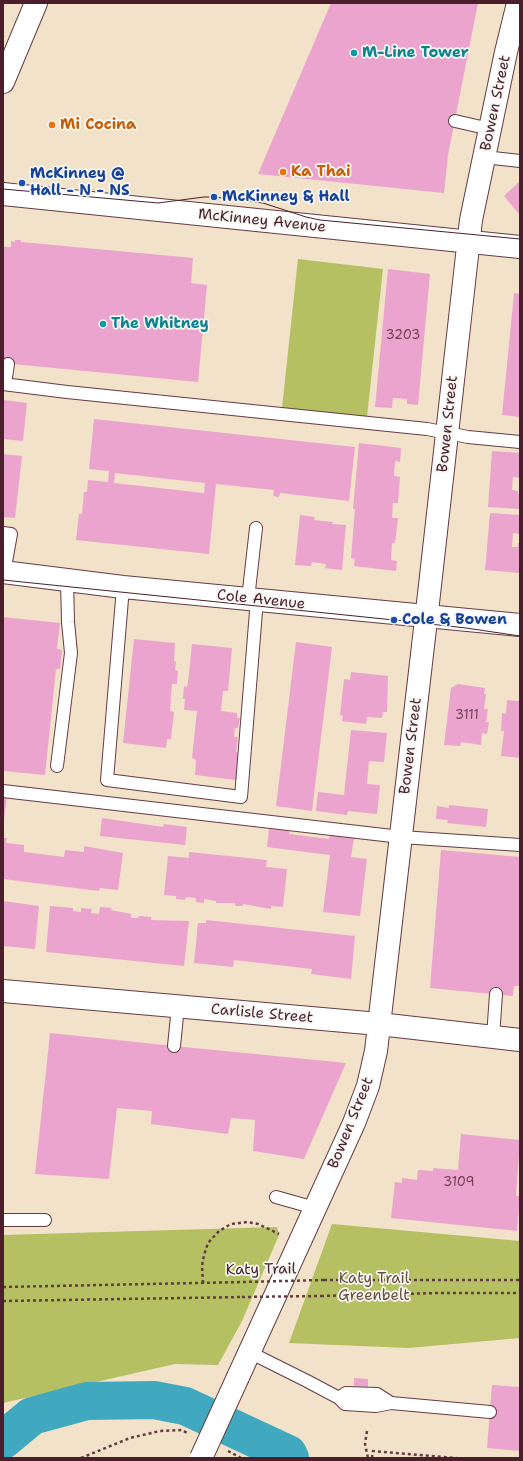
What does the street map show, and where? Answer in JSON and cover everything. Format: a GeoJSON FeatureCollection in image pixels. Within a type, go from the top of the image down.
{"type":"FeatureCollection","features":[{"type":"Feature","properties":{"kind":"street"},"geometry":{"type":"LineString","coordinates":[[3,82],[36,3]]}},
{"type":"Feature","properties":{"kind":"street","name":"Bowen Street"},"geometry":{"type":"LineString","coordinates":[[201,1458],[354,1123],[368,1086],[376,1051],[427,616],[471,220],[518,3]]}},
{"type":"Feature","properties":{"kind":"street","name":"McKinney Avenue"},"geometry":{"type":"LineString","coordinates":[[3,194],[520,247]]}},
{"type":"Feature","properties":{"kind":"street","name":"Cole Avenue"},"geometry":{"type":"LineString","coordinates":[[3,572],[123,587],[520,625]]}},
{"type":"Feature","properties":{"kind":"street","name":"Carlisle Street"},"geometry":{"type":"LineString","coordinates":[[3,991],[379,1024],[520,1040]]}},
{"type":"Feature","properties":{"kind":"lane"},"geometry":{"type":"LineString","coordinates":[[455,121],[490,129]]}},
{"type":"Feature","properties":{"kind":"lane"},"geometry":{"type":"LineString","coordinates":[[484,157],[520,161]]}},
{"type":"Feature","properties":{"kind":"lane"},"geometry":{"type":"LineString","coordinates":[[8,364],[4,384],[67,392],[427,429],[468,437],[520,442]]}},
{"type":"Feature","properties":{"kind":"lane"},"geometry":{"type":"LineString","coordinates":[[123,587],[107,780],[241,797],[256,528]]}},
{"type":"Feature","properties":{"kind":"lane"},"geometry":{"type":"LineString","coordinates":[[3,533],[11,534],[3,572]]}},
{"type":"Feature","properties":{"kind":"lane"},"geometry":{"type":"LineString","coordinates":[[57,766],[71,653],[68,622],[67,580]]}},
{"type":"Feature","properties":{"kind":"lane"},"geometry":{"type":"LineString","coordinates":[[3,791],[401,838],[520,845]]}},
{"type":"Feature","properties":{"kind":"lane"},"geometry":{"type":"LineString","coordinates":[[493,1037],[496,994]]}},
{"type":"Feature","properties":{"kind":"lane"},"geometry":{"type":"LineString","coordinates":[[174,1046],[178,1006]]}},
{"type":"Feature","properties":{"kind":"lane"},"geometry":{"type":"LineString","coordinates":[[276,1197],[314,1208]]}},
{"type":"Feature","properties":{"kind":"lane"},"geometry":{"type":"LineString","coordinates":[[3,1220],[45,1220]]}},
{"type":"Feature","properties":{"kind":"lane"},"geometry":{"type":"LineString","coordinates":[[249,1352],[339,1398],[345,1404],[376,1406],[390,1403],[490,1412]]}},
{"type":"Feature","properties":{"kind":"path"},"geometry":{"type":"LineString","coordinates":[[203,1283],[202,1266],[208,1243],[219,1231],[231,1224],[247,1222],[258,1224],[284,1237]]}},
{"type":"Feature","properties":{"kind":"path","name":"Katy Trail"},"geometry":{"type":"LineString","coordinates":[[3,1287],[324,1280],[520,1280]]}},
{"type":"Feature","properties":{"kind":"path"},"geometry":{"type":"LineString","coordinates":[[3,1301],[439,1293],[520,1293]]}},
{"type":"Feature","properties":{"kind":"path"},"geometry":{"type":"LineString","coordinates":[[81,1458],[130,1438],[160,1431],[182,1430],[195,1436]]}},
{"type":"Feature","properties":{"kind":"path"},"geometry":{"type":"LineString","coordinates":[[367,1431],[365,1444],[368,1458]]}},
{"type":"Feature","properties":{"kind":"path"},"geometry":{"type":"LineString","coordinates":[[227,1451],[242,1458]]}},
{"type":"Feature","properties":{"kind":"path"},"geometry":{"type":"LineString","coordinates":[[372,1458],[373,1451],[457,1458]]}},
{"type":"Feature","properties":{"kind":"green space"},"geometry":{"type":"Polygon","coordinates":[[[298,259],[383,269],[367,417],[282,408],[298,259]]]}},
{"type":"Feature","properties":{"kind":"green space","name":"Katy Trail Greenbelt"},"geometry":{"type":"Polygon","coordinates":[[[332,1224],[520,1241],[520,1338],[408,1348],[289,1343],[332,1224]]]}},
{"type":"Feature","properties":{"kind":"green space"},"geometry":{"type":"Polygon","coordinates":[[[277,1227],[279,1235],[242,1321],[218,1365],[175,1364],[3,1403],[3,1235],[277,1227]]]}},
{"type":"Feature","properties":{"kind":"building","name":"M-Line Tower"},"geometry":{"type":"Polygon","coordinates":[[[331,3],[478,3],[448,155],[444,193],[258,174],[331,3]]]}},
{"type":"Feature","properties":{"kind":"building"},"geometry":{"type":"Polygon","coordinates":[[[520,181],[520,215],[504,196],[520,181]]]}},
{"type":"Feature","properties":{"kind":"building","name":"The Whitney"},"geometry":{"type":"Polygon","coordinates":[[[15,240],[21,240],[21,242],[193,258],[191,283],[207,285],[198,382],[3,363],[3,247],[11,247],[11,241],[15,242],[15,240]]]}},
{"type":"Feature","properties":{"kind":"building"},"geometry":{"type":"Polygon","coordinates":[[[388,269],[430,274],[418,405],[407,404],[407,399],[393,398],[392,408],[375,407],[388,269]]]}},
{"type":"Feature","properties":{"kind":"building"},"geometry":{"type":"Polygon","coordinates":[[[514,293],[520,294],[520,417],[502,415],[514,293]]]}},
{"type":"Feature","properties":{"kind":"building"},"geometry":{"type":"Polygon","coordinates":[[[4,400],[27,403],[23,441],[3,439],[4,400]]]}},
{"type":"Feature","properties":{"kind":"building"},"geometry":{"type":"Polygon","coordinates":[[[94,419],[355,447],[349,501],[280,493],[279,497],[273,496],[274,490],[216,484],[209,554],[76,540],[79,514],[82,514],[84,492],[87,492],[88,480],[108,482],[109,471],[89,469],[94,419]],[[115,473],[114,483],[204,493],[205,483],[115,473]]]}},
{"type":"Feature","properties":{"kind":"building"},"geometry":{"type":"Polygon","coordinates":[[[359,443],[401,448],[400,462],[395,461],[394,476],[400,477],[398,503],[393,503],[392,518],[398,518],[395,543],[392,543],[391,560],[397,561],[396,571],[354,566],[355,559],[351,558],[355,509],[353,509],[359,443]]]}},
{"type":"Feature","properties":{"kind":"building"},"geometry":{"type":"Polygon","coordinates":[[[492,451],[520,453],[520,478],[513,477],[512,490],[518,491],[518,494],[520,494],[519,509],[488,507],[492,451]]]}},
{"type":"Feature","properties":{"kind":"building"},"geometry":{"type":"Polygon","coordinates":[[[3,454],[22,456],[15,518],[3,517],[3,454]]]}},
{"type":"Feature","properties":{"kind":"building"},"geometry":{"type":"Polygon","coordinates":[[[490,513],[520,515],[520,534],[513,533],[512,547],[518,547],[518,543],[520,543],[520,573],[485,570],[490,513]]]}},
{"type":"Feature","properties":{"kind":"building"},"geometry":{"type":"Polygon","coordinates":[[[300,515],[315,517],[314,520],[333,522],[332,524],[346,525],[342,570],[325,568],[326,564],[312,562],[311,566],[295,565],[300,515]]]}},
{"type":"Feature","properties":{"kind":"building"},"geometry":{"type":"Polygon","coordinates":[[[3,617],[60,623],[57,649],[62,650],[60,669],[56,669],[45,775],[3,771],[3,617]]]}},
{"type":"Feature","properties":{"kind":"building"},"geometry":{"type":"Polygon","coordinates":[[[134,639],[175,643],[174,661],[176,662],[175,670],[178,671],[177,684],[172,684],[170,711],[174,712],[171,739],[167,739],[166,748],[123,743],[134,639]]]}},
{"type":"Feature","properties":{"kind":"building"},"geometry":{"type":"Polygon","coordinates":[[[296,642],[332,647],[312,811],[276,806],[296,642]]]}},
{"type":"Feature","properties":{"kind":"building"},"geometry":{"type":"Polygon","coordinates":[[[192,644],[232,648],[228,691],[223,691],[221,711],[237,713],[237,718],[240,718],[238,728],[235,728],[234,737],[238,737],[236,752],[239,753],[236,780],[195,775],[196,760],[192,758],[197,711],[184,710],[185,699],[183,699],[184,686],[187,687],[188,682],[192,644]]]}},
{"type":"Feature","properties":{"kind":"building"},"geometry":{"type":"Polygon","coordinates":[[[351,672],[388,676],[387,712],[383,712],[382,718],[367,717],[366,724],[342,721],[343,716],[340,715],[344,679],[350,680],[351,672]]]}},
{"type":"Feature","properties":{"kind":"building"},"geometry":{"type":"Polygon","coordinates":[[[458,684],[485,688],[484,694],[486,694],[484,709],[488,709],[486,722],[489,722],[487,734],[482,733],[481,745],[461,742],[460,746],[444,745],[451,688],[458,684]]]}},
{"type":"Feature","properties":{"kind":"building"},"geometry":{"type":"Polygon","coordinates":[[[507,700],[520,701],[520,758],[501,756],[504,731],[501,731],[502,713],[506,714],[507,700]]]}},
{"type":"Feature","properties":{"kind":"building"},"geometry":{"type":"Polygon","coordinates":[[[351,730],[387,733],[384,762],[369,761],[367,784],[380,785],[377,814],[348,811],[347,815],[316,811],[318,792],[344,795],[351,730]]]}},
{"type":"Feature","properties":{"kind":"building"},"geometry":{"type":"Polygon","coordinates":[[[3,794],[7,795],[4,819],[3,819],[3,794]]]}},
{"type":"Feature","properties":{"kind":"building"},"geometry":{"type":"Polygon","coordinates":[[[449,805],[488,809],[486,827],[447,823],[448,820],[436,819],[437,806],[449,808],[449,805]]]}},
{"type":"Feature","properties":{"kind":"building"},"geometry":{"type":"Polygon","coordinates":[[[102,818],[163,827],[164,824],[187,827],[185,845],[100,836],[102,818]]]}},
{"type":"Feature","properties":{"kind":"building"},"geometry":{"type":"Polygon","coordinates":[[[269,829],[289,831],[289,834],[329,839],[330,835],[354,838],[351,857],[367,859],[360,916],[323,912],[330,855],[267,847],[269,829]]]}},
{"type":"Feature","properties":{"kind":"building"},"geometry":{"type":"Polygon","coordinates":[[[3,838],[7,838],[6,843],[24,845],[24,852],[64,857],[65,850],[84,852],[84,846],[123,853],[118,890],[100,888],[99,891],[3,879],[3,838]]]}},
{"type":"Feature","properties":{"kind":"building"},"geometry":{"type":"Polygon","coordinates":[[[441,850],[520,857],[520,986],[514,986],[513,996],[430,988],[441,850]]]}},
{"type":"Feature","properties":{"kind":"building"},"geometry":{"type":"Polygon","coordinates":[[[189,852],[267,860],[266,867],[287,869],[283,907],[271,906],[271,909],[243,904],[243,906],[235,906],[235,903],[216,903],[216,901],[204,899],[204,903],[196,902],[196,898],[186,897],[185,900],[176,899],[176,896],[164,895],[168,856],[189,858],[189,852]]]}},
{"type":"Feature","properties":{"kind":"building"},"geometry":{"type":"Polygon","coordinates":[[[3,901],[39,906],[35,949],[3,946],[3,901]]]}},
{"type":"Feature","properties":{"kind":"building"},"geometry":{"type":"Polygon","coordinates":[[[50,906],[73,908],[73,911],[81,912],[81,908],[92,909],[91,913],[99,914],[100,907],[112,908],[111,910],[131,914],[131,918],[138,918],[139,916],[151,917],[151,920],[189,921],[184,966],[46,952],[50,906]]]}},
{"type":"Feature","properties":{"kind":"building"},"geometry":{"type":"Polygon","coordinates":[[[206,920],[355,936],[351,979],[311,974],[312,969],[234,960],[233,967],[194,963],[198,923],[206,923],[206,920]]]}},
{"type":"Feature","properties":{"kind":"building"},"geometry":{"type":"Polygon","coordinates":[[[50,1033],[346,1063],[304,1159],[253,1151],[255,1120],[231,1118],[228,1134],[151,1124],[152,1111],[117,1108],[109,1179],[35,1174],[50,1033]]]}},
{"type":"Feature","properties":{"kind":"building"},"geometry":{"type":"Polygon","coordinates":[[[461,1134],[520,1140],[516,1196],[520,1196],[517,1231],[391,1218],[395,1182],[402,1183],[402,1178],[417,1180],[418,1170],[433,1171],[433,1168],[458,1170],[461,1134]]]}},
{"type":"Feature","properties":{"kind":"building"},"geometry":{"type":"Polygon","coordinates":[[[354,1378],[368,1379],[368,1387],[354,1386],[354,1378]]]}},
{"type":"Feature","properties":{"kind":"building"},"geometry":{"type":"Polygon","coordinates":[[[492,1385],[520,1387],[520,1451],[487,1448],[492,1385]]]}},
{"type":"Feature","properties":{"kind":"waterway"},"geometry":{"type":"LineString","coordinates":[[3,1440],[32,1416],[87,1401],[154,1400],[185,1406],[288,1454],[290,1458]]}},
{"type":"Feature","properties":{"kind":"tram line"},"geometry":{"type":"LineString","coordinates":[[3,189],[158,203],[214,197],[263,203],[320,220],[520,239]]}},
{"type":"Feature","properties":{"kind":"tram line"},"geometry":{"type":"LineString","coordinates":[[3,580],[394,620],[520,636]]}},
{"type":"Feature","properties":{"kind":"place","name":"M-Line Tower"},"geometry":{"type":"Point","coordinates":[354,53]}},
{"type":"Feature","properties":{"kind":"place","name":"Mi Cocina"},"geometry":{"type":"Point","coordinates":[52,125]}},
{"type":"Feature","properties":{"kind":"place","name":"Ka Thai"},"geometry":{"type":"Point","coordinates":[283,172]}},
{"type":"Feature","properties":{"kind":"place","name":"McKinney @ Hall - N - NS"},"geometry":{"type":"Point","coordinates":[22,183]}},
{"type":"Feature","properties":{"kind":"place","name":"McKinney & Hall"},"geometry":{"type":"Point","coordinates":[214,197]}},
{"type":"Feature","properties":{"kind":"place","name":"The Whitney"},"geometry":{"type":"Point","coordinates":[103,324]}},
{"type":"Feature","properties":{"kind":"place","name":"Cole & Bowen"},"geometry":{"type":"Point","coordinates":[394,620]}}]}
